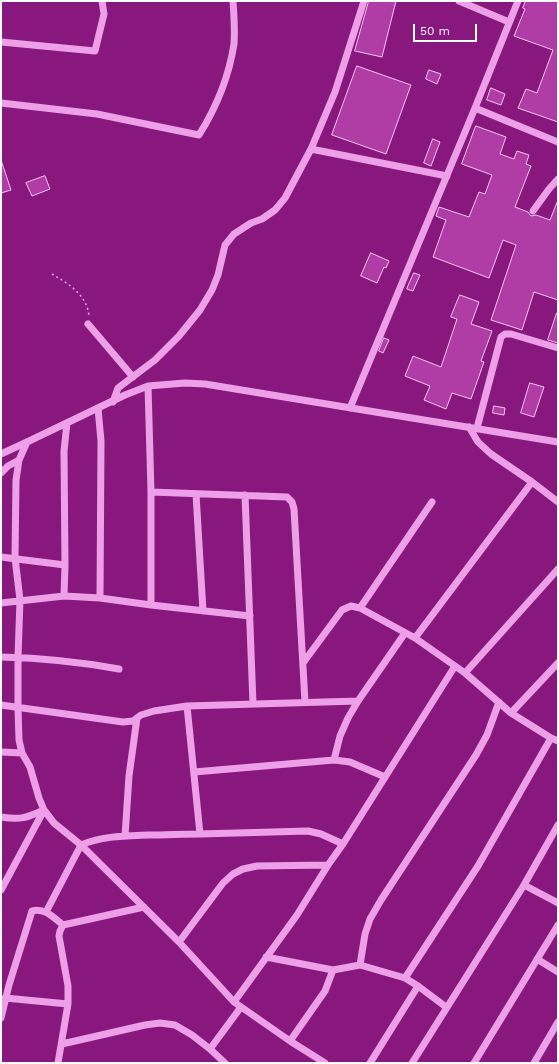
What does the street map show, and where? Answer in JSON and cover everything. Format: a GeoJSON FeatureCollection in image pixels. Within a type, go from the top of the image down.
{"type":"FeatureCollection","features":[{"type":"Feature","properties":{"kind":"street"},"geometry":{"type":"LineString","coordinates":[[1,42],[95,51],[104,14],[102,1]]}},
{"type":"Feature","properties":{"kind":"street"},"geometry":{"type":"LineString","coordinates":[[1,103],[97,114],[199,135],[220,96],[230,61],[234,43],[233,1]]}},
{"type":"Feature","properties":{"kind":"street"},"geometry":{"type":"LineString","coordinates":[[113,402],[118,388],[155,360],[179,336],[200,310],[212,290],[218,275],[225,245],[234,234],[275,210],[285,198],[311,149],[335,92],[364,1]]}},
{"type":"Feature","properties":{"kind":"street"},"geometry":{"type":"LineString","coordinates":[[459,1],[509,22]]}},
{"type":"Feature","properties":{"kind":"street"},"geometry":{"type":"LineString","coordinates":[[350,408],[518,1]]}},
{"type":"Feature","properties":{"kind":"street"},"geometry":{"type":"LineString","coordinates":[[475,108],[558,142]]}},
{"type":"Feature","properties":{"kind":"street"},"geometry":{"type":"LineString","coordinates":[[311,149],[447,176]]}},
{"type":"Feature","properties":{"kind":"street"},"geometry":{"type":"LineString","coordinates":[[533,211],[558,179]]}},
{"type":"Feature","properties":{"kind":"street"},"geometry":{"type":"LineString","coordinates":[[88,324],[133,377]]}},
{"type":"Feature","properties":{"kind":"street"},"geometry":{"type":"LineString","coordinates":[[558,348],[511,334],[501,336],[473,428],[478,442],[558,502]]}},
{"type":"Feature","properties":{"kind":"street"},"geometry":{"type":"LineString","coordinates":[[1,454],[125,395],[148,386],[185,382],[206,384],[558,442]]}},
{"type":"Feature","properties":{"kind":"street"},"geometry":{"type":"LineString","coordinates":[[148,386],[151,492],[151,605]]}},
{"type":"Feature","properties":{"kind":"street"},"geometry":{"type":"LineString","coordinates":[[98,408],[101,441],[100,598]]}},
{"type":"Feature","properties":{"kind":"street"},"geometry":{"type":"LineString","coordinates":[[64,596],[64,451],[67,423]]}},
{"type":"Feature","properties":{"kind":"street"},"geometry":{"type":"LineString","coordinates":[[27,442],[19,460],[16,480],[15,558],[20,600],[18,657],[19,740],[22,752],[30,767],[44,810],[54,823],[81,845],[179,942],[234,1002],[290,1041],[325,1063]]}},
{"type":"Feature","properties":{"kind":"street"},"geometry":{"type":"LineString","coordinates":[[1,473],[8,466],[19,460]]}},
{"type":"Feature","properties":{"kind":"street"},"geometry":{"type":"LineString","coordinates":[[415,638],[532,482]]}},
{"type":"Feature","properties":{"kind":"street"},"geometry":{"type":"LineString","coordinates":[[151,492],[286,497],[292,502],[294,509],[305,702]]}},
{"type":"Feature","properties":{"kind":"street"},"geometry":{"type":"LineString","coordinates":[[196,494],[203,611]]}},
{"type":"Feature","properties":{"kind":"street"},"geometry":{"type":"LineString","coordinates":[[245,495],[253,704]]}},
{"type":"Feature","properties":{"kind":"street"},"geometry":{"type":"LineString","coordinates":[[360,608],[432,502]]}},
{"type":"Feature","properties":{"kind":"street"},"geometry":{"type":"LineString","coordinates":[[1,557],[65,565]]}},
{"type":"Feature","properties":{"kind":"street"},"geometry":{"type":"LineString","coordinates":[[465,673],[558,569]]}},
{"type":"Feature","properties":{"kind":"street"},"geometry":{"type":"LineString","coordinates":[[1,603],[64,596],[100,598],[250,616]]}},
{"type":"Feature","properties":{"kind":"street"},"geometry":{"type":"LineString","coordinates":[[303,663],[342,610],[351,606],[360,608],[415,638],[465,673],[511,713],[555,739],[478,866],[405,978]]}},
{"type":"Feature","properties":{"kind":"street"},"geometry":{"type":"LineString","coordinates":[[334,760],[340,736],[348,718],[405,633]]}},
{"type":"Feature","properties":{"kind":"street"},"geometry":{"type":"LineString","coordinates":[[1,657],[89,663],[119,668]]}},
{"type":"Feature","properties":{"kind":"street"},"geometry":{"type":"LineString","coordinates":[[511,713],[558,663]]}},
{"type":"Feature","properties":{"kind":"street"},"geometry":{"type":"LineString","coordinates":[[234,1002],[297,915],[455,666]]}},
{"type":"Feature","properties":{"kind":"street"},"geometry":{"type":"LineString","coordinates":[[1,705],[123,722],[133,721],[141,714],[187,706],[358,701]]}},
{"type":"Feature","properties":{"kind":"street"},"geometry":{"type":"LineString","coordinates":[[360,965],[365,934],[370,919],[476,755],[487,735],[499,702]]}},
{"type":"Feature","properties":{"kind":"street"},"geometry":{"type":"LineString","coordinates":[[187,706],[200,834]]}},
{"type":"Feature","properties":{"kind":"street"},"geometry":{"type":"LineString","coordinates":[[125,836],[129,776],[137,718]]}},
{"type":"Feature","properties":{"kind":"street"},"geometry":{"type":"LineString","coordinates":[[1,752],[22,752]]}},
{"type":"Feature","properties":{"kind":"street"},"geometry":{"type":"LineString","coordinates":[[194,772],[334,760],[350,762],[385,777]]}},
{"type":"Feature","properties":{"kind":"street"},"geometry":{"type":"LineString","coordinates":[[1,817],[27,817],[44,810]]}},
{"type":"Feature","properties":{"kind":"street"},"geometry":{"type":"LineString","coordinates":[[1,890],[44,810]]}},
{"type":"Feature","properties":{"kind":"street"},"geometry":{"type":"LineString","coordinates":[[412,1063],[524,885],[558,825]]}},
{"type":"Feature","properties":{"kind":"street"},"geometry":{"type":"LineString","coordinates":[[46,912],[81,845],[104,838],[125,836],[308,831],[321,834],[343,844]]}},
{"type":"Feature","properties":{"kind":"street"},"geometry":{"type":"LineString","coordinates":[[179,942],[223,883],[233,874],[243,869],[257,866],[328,865]]}},
{"type":"Feature","properties":{"kind":"street"},"geometry":{"type":"LineString","coordinates":[[524,885],[558,903]]}},
{"type":"Feature","properties":{"kind":"street"},"geometry":{"type":"LineString","coordinates":[[1,1018],[5,998],[5,984],[32,911],[38,909],[46,912],[63,925],[144,907]]}},
{"type":"Feature","properties":{"kind":"street"},"geometry":{"type":"LineString","coordinates":[[58,1063],[68,1004],[68,986],[59,936],[63,925]]}},
{"type":"Feature","properties":{"kind":"street"},"geometry":{"type":"LineString","coordinates":[[474,1063],[558,925]]}},
{"type":"Feature","properties":{"kind":"street"},"geometry":{"type":"LineString","coordinates":[[266,957],[333,970],[360,965],[405,978],[446,1007]]}},
{"type":"Feature","properties":{"kind":"street"},"geometry":{"type":"LineString","coordinates":[[537,959],[558,972]]}},
{"type":"Feature","properties":{"kind":"street"},"geometry":{"type":"LineString","coordinates":[[290,1041],[325,991],[333,970]]}},
{"type":"Feature","properties":{"kind":"street"},"geometry":{"type":"LineString","coordinates":[[370,1063],[418,986]]}},
{"type":"Feature","properties":{"kind":"street"},"geometry":{"type":"LineString","coordinates":[[5,998],[68,1004]]}},
{"type":"Feature","properties":{"kind":"street"},"geometry":{"type":"LineString","coordinates":[[210,1049],[241,1007]]}},
{"type":"Feature","properties":{"kind":"street"},"geometry":{"type":"LineString","coordinates":[[534,1063],[558,1022]]}},
{"type":"Feature","properties":{"kind":"street"},"geometry":{"type":"LineString","coordinates":[[62,1044],[144,1025],[175,1025],[192,1035],[210,1049],[224,1063]]}},
{"type":"Feature","properties":{"kind":"path"},"geometry":{"type":"LineString","coordinates":[[52,274],[72,286],[80,294],[88,310],[88,324]]}},
{"type":"Feature","properties":{"kind":"building"},"geometry":{"type":"Polygon","coordinates":[[[369,1],[396,1],[382,57],[355,51],[369,1]]]}},
{"type":"Feature","properties":{"kind":"building"},"geometry":{"type":"Polygon","coordinates":[[[526,1],[558,1],[558,122],[518,108],[526,89],[537,93],[553,50],[514,36],[525,9],[523,8],[526,1]]]}},
{"type":"Feature","properties":{"kind":"building"},"geometry":{"type":"Polygon","coordinates":[[[357,66],[411,85],[386,154],[332,135],[357,66]]]}},
{"type":"Feature","properties":{"kind":"building"},"geometry":{"type":"Polygon","coordinates":[[[429,70],[441,74],[437,84],[426,79],[429,70]]]}},
{"type":"Feature","properties":{"kind":"building"},"geometry":{"type":"Polygon","coordinates":[[[491,88],[505,94],[501,105],[487,100],[491,88]]]}},
{"type":"Feature","properties":{"kind":"building"},"geometry":{"type":"Polygon","coordinates":[[[476,126],[506,137],[500,154],[514,159],[517,151],[529,155],[526,164],[531,166],[515,207],[528,212],[532,216],[536,215],[550,220],[558,200],[558,300],[534,292],[522,330],[491,320],[516,245],[503,240],[489,278],[433,257],[446,220],[436,216],[439,207],[469,217],[479,192],[485,194],[492,175],[462,164],[476,126]]]}},
{"type":"Feature","properties":{"kind":"building"},"geometry":{"type":"Polygon","coordinates":[[[433,139],[440,142],[431,166],[424,163],[433,139]]]}},
{"type":"Feature","properties":{"kind":"building"},"geometry":{"type":"Polygon","coordinates":[[[2,163],[11,190],[1,193],[1,164],[2,163]]]}},
{"type":"Feature","properties":{"kind":"building"},"geometry":{"type":"Polygon","coordinates":[[[45,176],[50,189],[32,196],[26,183],[45,176]]]}},
{"type":"Feature","properties":{"kind":"building"},"geometry":{"type":"Polygon","coordinates":[[[371,253],[389,261],[386,268],[384,267],[377,283],[361,276],[371,253]]]}},
{"type":"Feature","properties":{"kind":"building"},"geometry":{"type":"Polygon","coordinates":[[[414,273],[420,275],[413,291],[407,289],[414,273]]]}},
{"type":"Feature","properties":{"kind":"building"},"geometry":{"type":"Polygon","coordinates":[[[460,295],[479,302],[471,324],[492,331],[481,361],[484,362],[471,399],[452,393],[446,409],[424,400],[430,386],[405,376],[413,356],[441,367],[457,319],[451,317],[460,295]]]}},
{"type":"Feature","properties":{"kind":"building"},"geometry":{"type":"Polygon","coordinates":[[[558,313],[558,343],[548,340],[558,313]]]}},
{"type":"Feature","properties":{"kind":"building"},"geometry":{"type":"Polygon","coordinates":[[[384,338],[389,340],[383,353],[379,351],[384,338]]]}},
{"type":"Feature","properties":{"kind":"building"},"geometry":{"type":"Polygon","coordinates":[[[530,383],[544,387],[534,417],[521,413],[530,383]]]}},
{"type":"Feature","properties":{"kind":"building"},"geometry":{"type":"Polygon","coordinates":[[[494,406],[505,408],[504,415],[493,413],[494,406]]]}}]}
